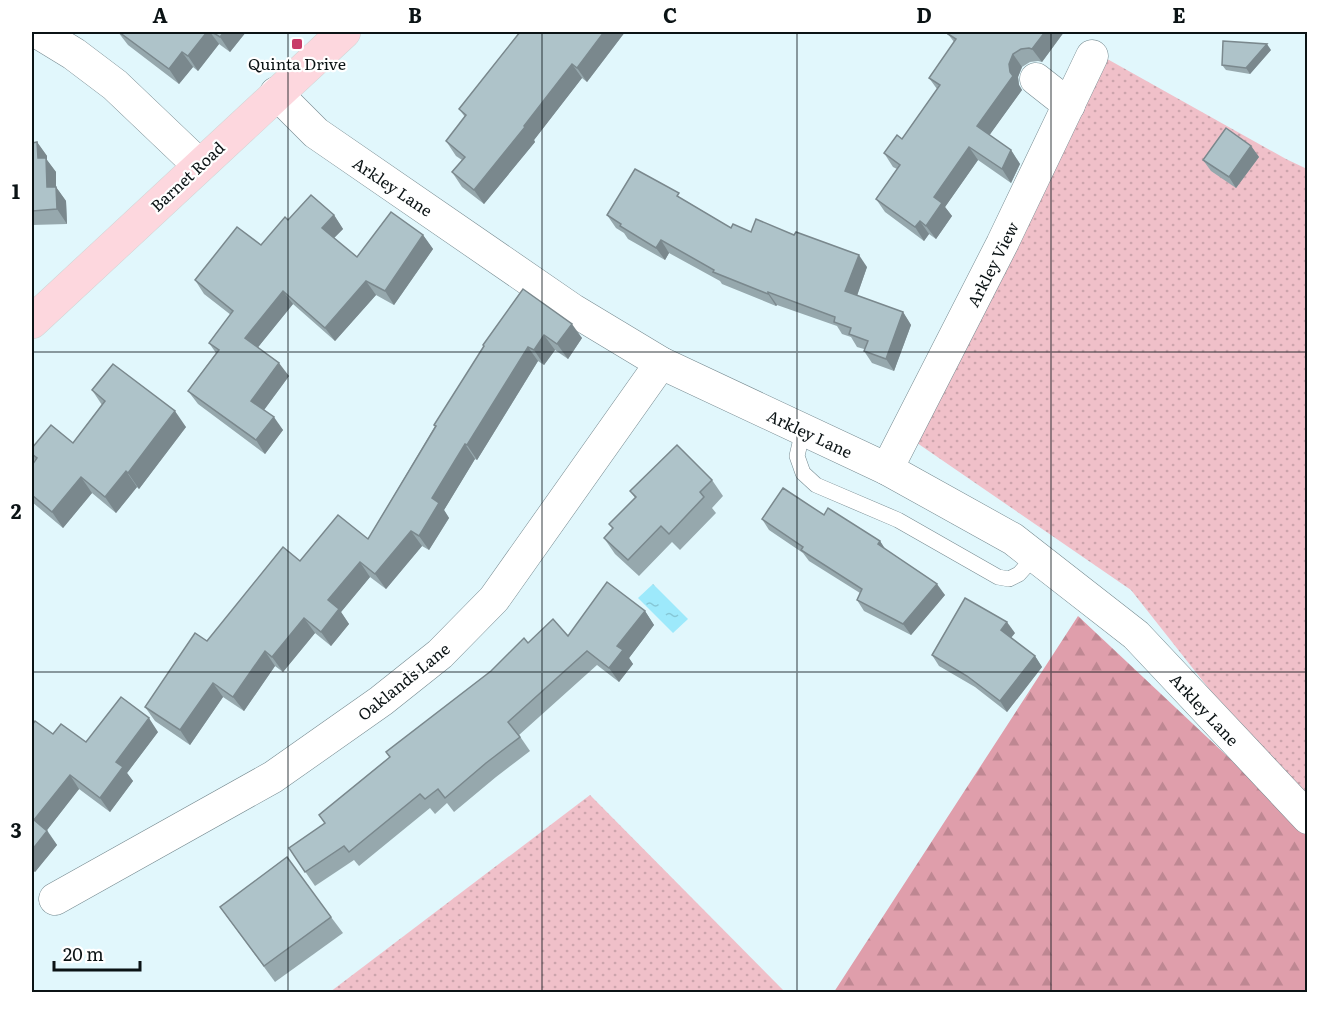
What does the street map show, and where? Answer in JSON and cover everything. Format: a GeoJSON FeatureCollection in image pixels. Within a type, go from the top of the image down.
{"type":"FeatureCollection","features":[{"type":"Feature","properties":{"kind":"main road","name":"Barnet Road"},"geometry":{"type":"LineString","coordinates":[[32,322],[344,32]]}},
{"type":"Feature","properties":{"kind":"street"},"geometry":{"type":"LineString","coordinates":[[38,32],[74,54],[115,85],[199,165]]}},
{"type":"Feature","properties":{"kind":"street","name":"Arkley View"},"geometry":{"type":"LineString","coordinates":[[887,469],[1002,244],[1092,56]]}},
{"type":"Feature","properties":{"kind":"street"},"geometry":{"type":"LineString","coordinates":[[1036,79],[1068,105]]}},
{"type":"Feature","properties":{"kind":"street","name":"Arkley Lane"},"geometry":{"type":"LineString","coordinates":[[276,93],[316,133],[573,310],[661,363],[887,469],[1012,539],[1136,635],[1308,818]]}},
{"type":"Feature","properties":{"kind":"street","name":"Oaklands Lane"},"geometry":{"type":"LineString","coordinates":[[55,899],[273,777],[381,701],[440,654],[494,599],[661,363]]}},
{"type":"Feature","properties":{"kind":"lane"},"geometry":{"type":"LineString","coordinates":[[803,430],[797,456],[803,473],[816,485],[898,520],[998,577],[1009,579],[1019,574],[1035,556]]}},
{"type":"Feature","properties":{"kind":"shaded area"},"geometry":{"type":"Polygon","coordinates":[[[1093,51],[1307,169],[1307,813],[1131,590],[904,434],[1093,51]]]}},
{"type":"Feature","properties":{"kind":"shaded area"},"geometry":{"type":"Polygon","coordinates":[[[590,795],[785,992],[330,992],[590,795]]]}},
{"type":"Feature","properties":{"kind":"green space"},"geometry":{"type":"Polygon","coordinates":[[[1078,616],[1307,831],[1307,992],[1264,992],[1260,990],[1259,992],[834,992],[1078,616]]]}},
{"type":"Feature","properties":{"kind":"water"},"geometry":{"type":"Polygon","coordinates":[[[653,584],[688,619],[673,633],[638,598],[653,584]]]}},
{"type":"Feature","properties":{"kind":"building"},"geometry":{"type":"Polygon","coordinates":[[[119,32],[207,32],[188,56],[182,52],[169,69],[119,32]]]}},
{"type":"Feature","properties":{"kind":"building"},"geometry":{"type":"Polygon","coordinates":[[[212,32],[224,32],[220,37],[212,32]]]}},
{"type":"Feature","properties":{"kind":"building"},"geometry":{"type":"Polygon","coordinates":[[[520,32],[604,32],[577,68],[572,64],[474,190],[452,172],[465,157],[446,141],[466,115],[459,109],[520,32]]]}},
{"type":"Feature","properties":{"kind":"building"},"geometry":{"type":"Polygon","coordinates":[[[950,32],[1045,32],[1032,49],[1021,49],[1013,54],[1009,64],[1013,76],[977,126],[1011,150],[1002,169],[969,147],[934,197],[942,203],[926,226],[920,221],[915,227],[876,199],[900,165],[884,153],[897,135],[902,139],[940,85],[929,78],[956,39],[948,34],[950,32]]]}},
{"type":"Feature","properties":{"kind":"building"},"geometry":{"type":"Polygon","coordinates":[[[1223,41],[1267,44],[1246,68],[1222,65],[1223,41]]]}},
{"type":"Feature","properties":{"kind":"building"},"geometry":{"type":"Polygon","coordinates":[[[1226,128],[1251,146],[1229,177],[1203,160],[1226,128]]]}},
{"type":"Feature","properties":{"kind":"building"},"geometry":{"type":"Polygon","coordinates":[[[37,142],[38,158],[46,158],[47,187],[56,187],[57,209],[32,211],[32,143],[37,142]]]}},
{"type":"Feature","properties":{"kind":"building"},"geometry":{"type":"Polygon","coordinates":[[[635,169],[679,193],[677,196],[731,228],[733,224],[751,232],[756,219],[794,235],[796,232],[859,255],[845,291],[903,312],[886,359],[864,351],[868,341],[849,334],[851,328],[834,322],[835,317],[713,272],[714,270],[661,240],[656,248],[620,226],[621,224],[607,215],[635,169]]]}},
{"type":"Feature","properties":{"kind":"building"},"geometry":{"type":"Polygon","coordinates":[[[311,195],[334,215],[322,228],[357,257],[391,212],[423,235],[385,291],[366,281],[325,328],[283,291],[245,338],[279,363],[251,401],[274,417],[256,440],[188,391],[219,350],[209,343],[233,311],[195,280],[237,227],[261,245],[285,217],[288,220],[311,195]]]}},
{"type":"Feature","properties":{"kind":"building"},"geometry":{"type":"Polygon","coordinates":[[[523,289],[572,324],[557,344],[544,335],[534,350],[528,347],[432,498],[439,503],[419,536],[411,531],[375,574],[360,562],[328,600],[339,609],[321,632],[304,618],[272,657],[265,651],[233,697],[213,683],[180,730],[145,707],[195,633],[207,641],[283,547],[300,561],[338,515],[368,539],[483,345],[523,289]]]}},
{"type":"Feature","properties":{"kind":"building"},"geometry":{"type":"Polygon","coordinates":[[[113,364],[175,411],[128,473],[126,471],[105,497],[81,477],[52,512],[32,495],[32,465],[37,458],[32,454],[32,448],[51,425],[73,443],[105,401],[92,390],[113,364]]]}},
{"type":"Feature","properties":{"kind":"building"},"geometry":{"type":"Polygon","coordinates":[[[677,445],[712,480],[700,492],[704,497],[669,534],[661,526],[628,560],[604,538],[613,528],[609,524],[636,497],[630,491],[677,445]]]}},
{"type":"Feature","properties":{"kind":"building"},"geometry":{"type":"Polygon","coordinates":[[[783,488],[824,515],[828,508],[880,541],[878,544],[937,584],[903,624],[857,600],[862,589],[801,550],[803,547],[762,519],[783,488]]]}},
{"type":"Feature","properties":{"kind":"building"},"geometry":{"type":"Polygon","coordinates":[[[607,582],[645,611],[617,646],[623,650],[609,668],[587,651],[508,722],[520,737],[445,798],[438,789],[425,799],[420,794],[349,852],[344,846],[305,872],[289,848],[325,823],[319,815],[390,757],[386,752],[491,671],[524,638],[528,643],[553,619],[568,636],[607,582]]]}},
{"type":"Feature","properties":{"kind":"building"},"geometry":{"type":"Polygon","coordinates":[[[965,598],[1007,622],[1001,630],[1035,656],[1000,701],[967,676],[932,655],[965,598]]]}},
{"type":"Feature","properties":{"kind":"building"},"geometry":{"type":"Polygon","coordinates":[[[121,697],[149,718],[116,762],[123,767],[100,798],[70,775],[34,820],[47,831],[32,850],[32,725],[35,721],[53,734],[61,724],[86,742],[121,697]]]}},
{"type":"Feature","properties":{"kind":"building"},"geometry":{"type":"Polygon","coordinates":[[[287,857],[331,917],[264,966],[220,907],[287,857]]]}},
{"type":"Feature","properties":{"kind":"place","name":"Quinta Drive"},"geometry":{"type":"Point","coordinates":[297,44]}}]}
